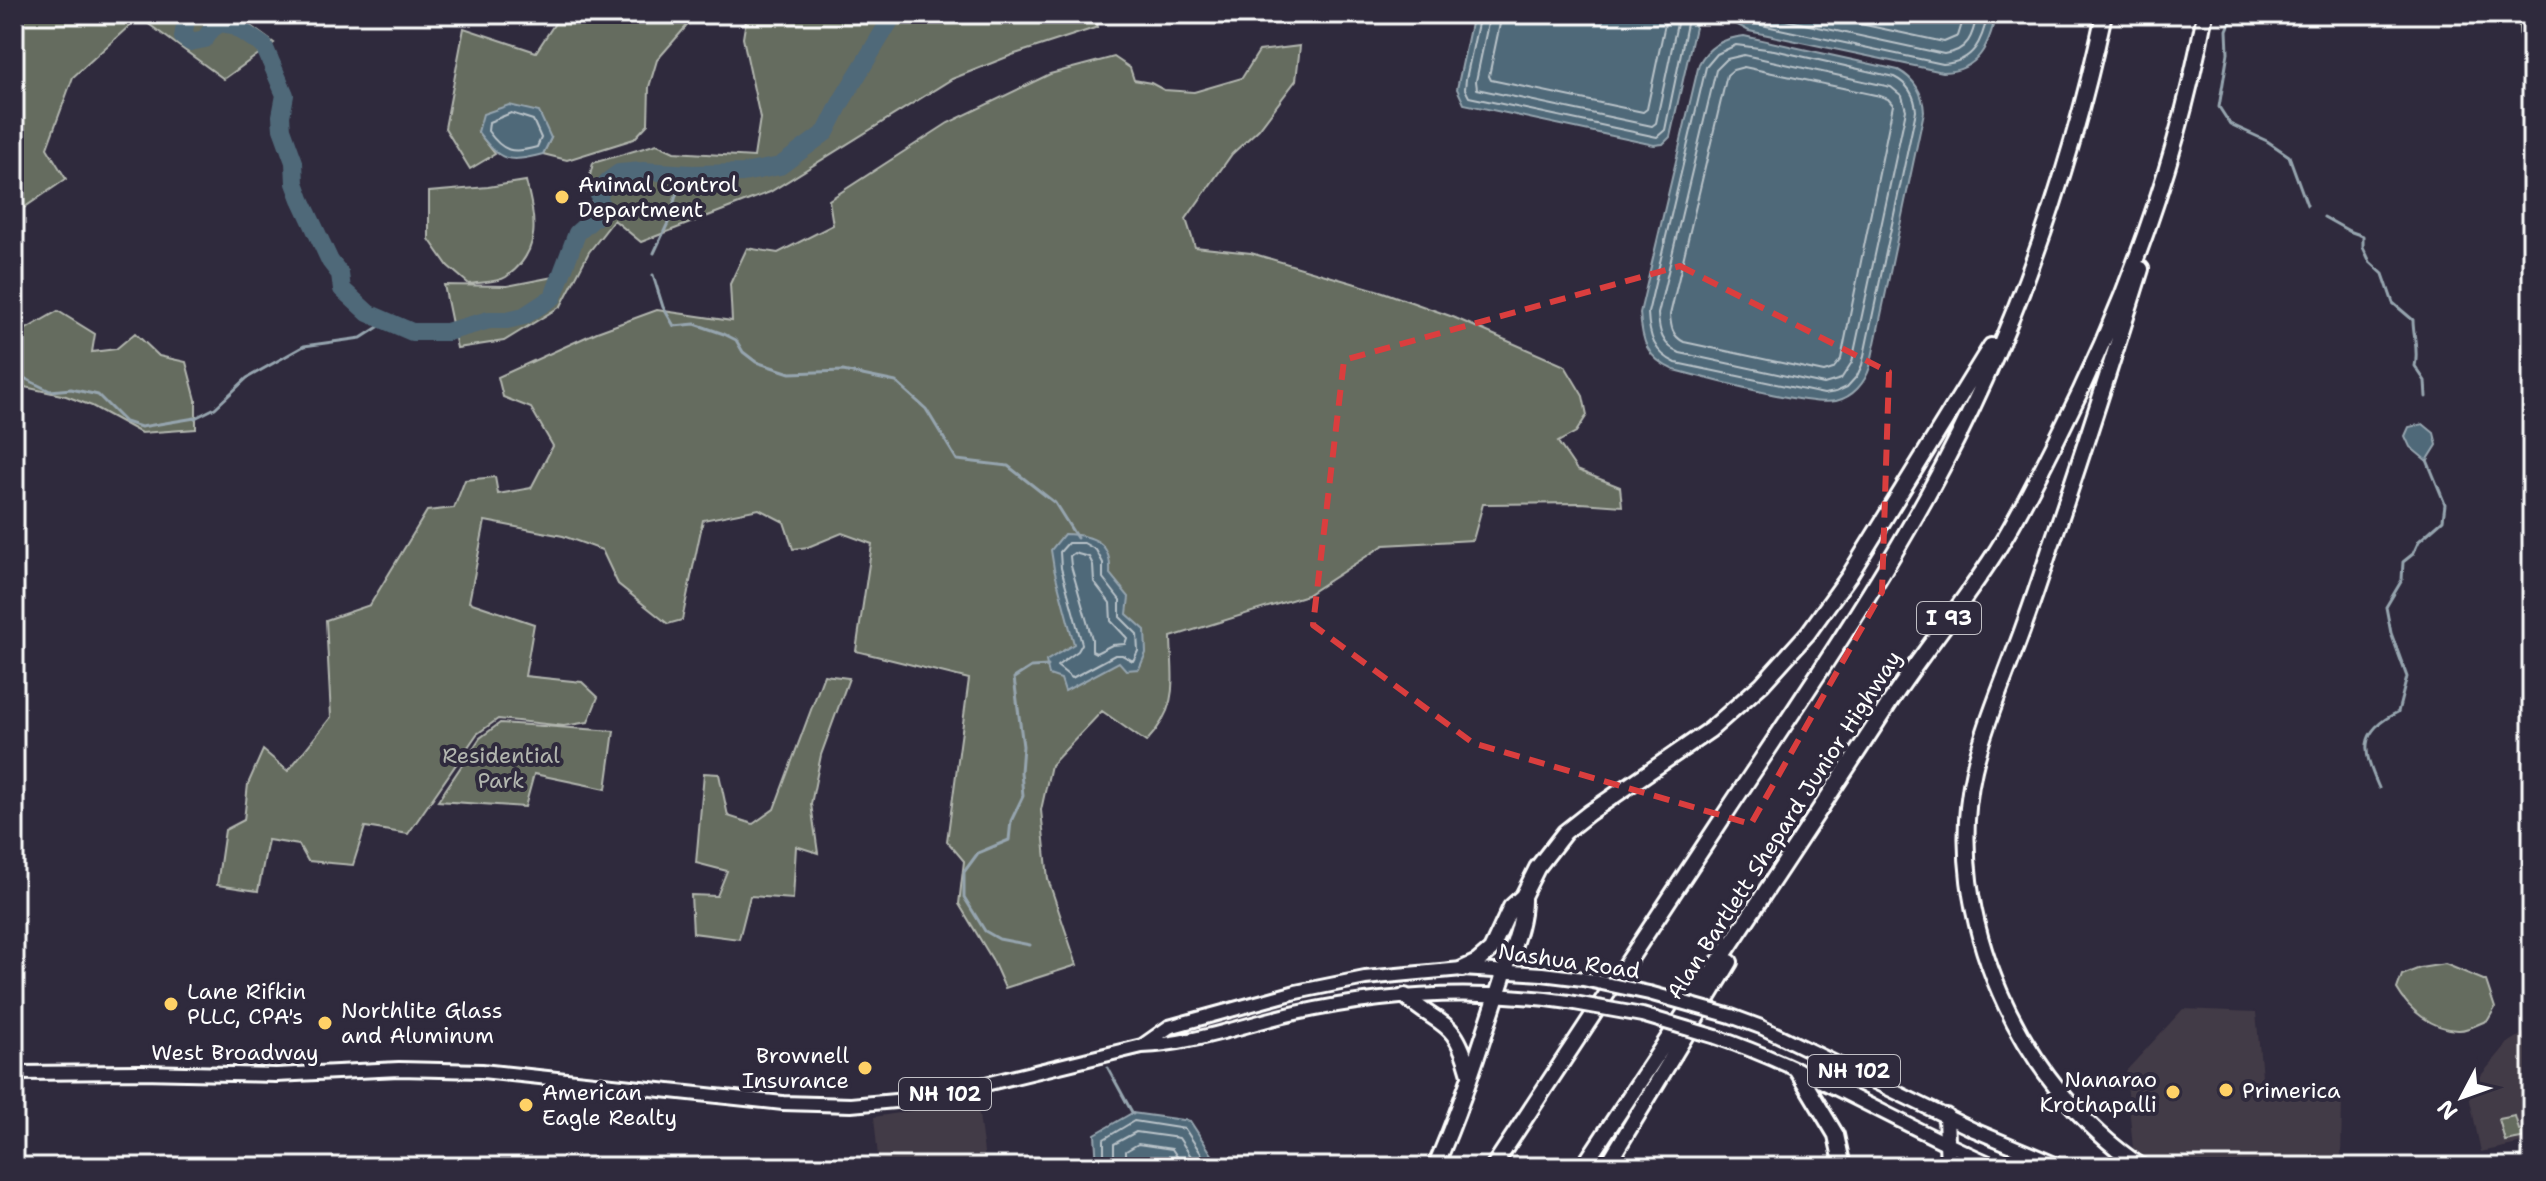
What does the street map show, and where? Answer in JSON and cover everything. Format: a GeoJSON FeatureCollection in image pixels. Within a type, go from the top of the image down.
{"type":"FeatureCollection","features":[{"type":"Feature","properties":{"kind":"highway"},"geometry":{"type":"LineString","coordinates":[[1493,1167],[1882,574],[1960,431],[2016,307],[2064,169],[2104,14]]}},
{"type":"Feature","properties":{"kind":"highway","name":"Alan Bartlett Shepard Junior Highway"},"geometry":{"type":"LineString","coordinates":[[1583,1167],[1898,690],[1993,556],[2022,507],[2085,382],[2160,200],[2176,145],[2205,14]]}},
{"type":"Feature","properties":{"kind":"highway"},"geometry":{"type":"LineString","coordinates":[[2142,1167],[2097,1130],[2060,1091],[2009,1015],[1975,919],[1967,826],[1974,772],[1988,722],[2085,447],[2147,252],[2160,200]]}},
{"type":"Feature","properties":{"kind":"highway"},"geometry":{"type":"LineString","coordinates":[[1462,969],[1486,955],[1511,907],[1523,896],[1537,868],[1565,832],[1710,730],[1762,684],[1808,633],[1849,576],[2016,307]]}},
{"type":"Feature","properties":{"kind":"highway"},"geometry":{"type":"LineString","coordinates":[[1606,1167],[1714,992],[1766,894]]}},
{"type":"Feature","properties":{"kind":"highway"},"geometry":{"type":"LineString","coordinates":[[1435,1167],[1505,971],[1523,912],[1523,896]]}},
{"type":"Feature","properties":{"kind":"highway"},"geometry":{"type":"LineString","coordinates":[[1405,996],[1452,1031],[1463,1048],[1470,1074]]}},
{"type":"Feature","properties":{"kind":"highway"},"geometry":{"type":"LineString","coordinates":[[1797,1070],[1836,1135],[1843,1167]]}},
{"type":"Feature","properties":{"kind":"highway"},"geometry":{"type":"LineString","coordinates":[[1946,1116],[1948,1167]]}},
{"type":"Feature","properties":{"kind":"main road","name":"Nashua Road"},"geometry":{"type":"LineString","coordinates":[[1142,1046],[1169,1027],[1296,992],[1376,977],[1462,969],[1583,979],[1649,993],[1761,1027],[1946,1116],[2062,1167]]}},
{"type":"Feature","properties":{"kind":"main road","name":"Nashua Road"},"geometry":{"type":"LineString","coordinates":[[743,1099],[851,1105],[928,1098],[1142,1046],[1175,1045],[1304,1011],[1405,996],[1497,994],[1569,1002],[1642,1015],[1716,1037],[1797,1070],[1947,1146],[1998,1167]]}},
{"type":"Feature","properties":{"kind":"main road","name":"West Broadway"},"geometry":{"type":"LineString","coordinates":[[14,1073],[276,1075],[433,1069],[482,1071],[743,1099]]}},
{"type":"Feature","properties":{"kind":"highlighted area"},"geometry":{"type":"Polygon","coordinates":[[[1680,266],[1889,372],[1882,592],[1751,824],[1473,743],[1313,625],[1344,360],[1680,266]]]}},
{"type":"Feature","properties":{"kind":"shaded area"},"geometry":{"type":"Polygon","coordinates":[[[2183,1009],[2256,1012],[2264,1097],[2342,1095],[2341,1167],[2160,1167],[2133,1149],[2126,1071],[2183,1009]]]}},
{"type":"Feature","properties":{"kind":"shaded area"},"geometry":{"type":"Polygon","coordinates":[[[2532,1028],[2532,1141],[2481,1152],[2468,1091],[2508,1043],[2532,1028]]]}},
{"type":"Feature","properties":{"kind":"shaded area"},"geometry":{"type":"Polygon","coordinates":[[[977,1100],[986,1167],[879,1167],[874,1117],[977,1100]]]}},
{"type":"Feature","properties":{"kind":"green space"},"geometry":{"type":"Polygon","coordinates":[[[14,14],[234,14],[274,43],[224,79],[139,17],[73,77],[47,148],[66,179],[22,209],[14,197],[14,14]]]}},
{"type":"Feature","properties":{"kind":"green space"},"geometry":{"type":"Polygon","coordinates":[[[561,14],[735,14],[691,21],[657,60],[649,87],[648,124],[634,139],[567,160],[543,154],[551,138],[478,132],[495,154],[470,169],[445,128],[464,28],[536,52],[561,14]]]}},
{"type":"Feature","properties":{"kind":"green space"},"geometry":{"type":"Polygon","coordinates":[[[747,14],[1095,14],[1098,27],[1012,55],[952,79],[770,192],[641,242],[614,220],[589,252],[561,306],[504,341],[457,348],[444,285],[507,286],[553,277],[594,196],[586,192],[593,163],[657,144],[674,152],[754,157],[760,118],[743,38],[747,14]]]}},
{"type":"Feature","properties":{"kind":"green space"},"geometry":{"type":"Polygon","coordinates":[[[2518,14],[2532,14],[2532,124],[2526,122],[2518,14]]]}},
{"type":"Feature","properties":{"kind":"green space"},"geometry":{"type":"Polygon","coordinates":[[[1300,46],[1296,80],[1259,129],[1232,154],[1186,219],[1195,247],[1251,253],[1383,292],[1453,317],[1565,366],[1583,396],[1587,415],[1576,432],[1558,442],[1577,470],[1620,487],[1622,506],[1581,503],[1483,504],[1473,540],[1384,545],[1307,595],[1171,637],[1172,693],[1164,717],[1146,742],[1102,711],[1051,765],[1041,810],[1048,879],[1077,965],[1005,988],[992,959],[959,904],[964,861],[947,841],[969,679],[856,651],[872,544],[842,533],[808,547],[793,549],[784,522],[759,509],[703,520],[682,620],[668,624],[618,584],[602,550],[563,536],[485,521],[469,602],[534,624],[525,676],[582,682],[598,697],[588,722],[564,726],[498,719],[477,734],[408,834],[365,827],[353,865],[308,861],[299,845],[268,840],[258,891],[217,885],[225,830],[244,820],[248,784],[263,750],[288,771],[331,717],[326,620],[370,605],[427,511],[454,508],[465,480],[495,477],[498,494],[531,488],[553,446],[531,408],[503,397],[498,377],[597,332],[657,310],[732,321],[730,284],[747,248],[778,253],[833,225],[829,200],[948,123],[1050,74],[1114,57],[1130,68],[1134,80],[1151,83],[1164,90],[1194,92],[1242,78],[1259,51],[1300,46]]]}},
{"type":"Feature","properties":{"kind":"green space"},"geometry":{"type":"Polygon","coordinates":[[[526,181],[533,233],[526,256],[518,267],[502,279],[469,284],[448,266],[429,239],[429,192],[526,181]]]}},
{"type":"Feature","properties":{"kind":"green space"},"geometry":{"type":"Polygon","coordinates":[[[58,311],[95,334],[92,352],[116,349],[135,333],[159,356],[186,362],[196,400],[196,429],[141,433],[92,406],[66,396],[20,386],[14,388],[14,336],[58,311]]]}},
{"type":"Feature","properties":{"kind":"green space"},"geometry":{"type":"Polygon","coordinates":[[[824,675],[849,678],[821,755],[811,804],[818,853],[796,846],[793,899],[750,896],[739,939],[693,933],[691,895],[717,896],[727,871],[696,863],[704,773],[719,774],[728,816],[753,824],[774,809],[824,675]]]}},
{"type":"Feature","properties":{"kind":"green space","name":"Residential Park"},"geometry":{"type":"Polygon","coordinates":[[[500,723],[614,731],[606,789],[534,774],[525,807],[438,801],[480,738],[500,723]]]}},
{"type":"Feature","properties":{"kind":"green space"},"geometry":{"type":"Polygon","coordinates":[[[2445,964],[2486,981],[2495,1008],[2488,1020],[2462,1030],[2439,1026],[2415,1011],[2397,989],[2402,975],[2445,964]]]}},
{"type":"Feature","properties":{"kind":"green space"},"geometry":{"type":"Polygon","coordinates":[[[2515,1116],[2519,1130],[2532,1128],[2532,1136],[2505,1141],[2499,1119],[2515,1116]]]}},
{"type":"Feature","properties":{"kind":"water"},"geometry":{"type":"Polygon","coordinates":[[[1473,14],[1698,14],[1670,137],[1663,144],[1654,145],[1464,104],[1457,89],[1473,14]]]}},
{"type":"Feature","properties":{"kind":"water"},"geometry":{"type":"Polygon","coordinates":[[[1725,14],[1996,14],[1986,46],[1974,61],[1965,67],[1943,72],[1749,31],[1732,22],[1725,14]]]}},
{"type":"Feature","properties":{"kind":"water"},"geometry":{"type":"Polygon","coordinates":[[[1744,36],[1898,70],[1913,82],[1922,99],[1924,112],[1870,367],[1858,388],[1836,401],[1781,396],[1674,370],[1651,354],[1644,340],[1640,313],[1699,64],[1707,52],[1718,44],[1744,36]]]}},
{"type":"Feature","properties":{"kind":"water"},"geometry":{"type":"Polygon","coordinates":[[[509,105],[539,112],[551,138],[543,154],[521,159],[506,158],[499,155],[478,132],[483,114],[509,105]]]}},
{"type":"Feature","properties":{"kind":"water"},"geometry":{"type":"Polygon","coordinates":[[[2423,424],[2434,433],[2437,445],[2427,461],[2410,447],[2405,436],[2409,427],[2423,424]]]}},
{"type":"Feature","properties":{"kind":"water"},"geometry":{"type":"Polygon","coordinates":[[[1064,534],[1092,538],[1104,547],[1110,574],[1129,597],[1127,614],[1145,630],[1146,653],[1139,669],[1126,670],[1119,662],[1065,691],[1061,679],[1049,675],[1046,661],[1074,644],[1051,550],[1064,534]]]}},
{"type":"Feature","properties":{"kind":"water"},"geometry":{"type":"Polygon","coordinates":[[[1132,1113],[1190,1121],[1220,1167],[1097,1167],[1095,1134],[1132,1113]]]}},
{"type":"Feature","properties":{"kind":"waterway"},"geometry":{"type":"LineString","coordinates":[[187,14],[183,37],[190,42],[205,39],[220,23],[233,25],[264,46],[285,95],[282,129],[294,162],[295,183],[330,261],[340,274],[342,289],[368,313],[412,332],[447,332],[489,320],[524,316],[553,297],[577,233],[601,212],[599,194],[608,181],[619,173],[743,173],[780,166],[826,132],[894,14]]}},
{"type":"Feature","properties":{"kind":"waterway"},"geometry":{"type":"LineString","coordinates":[[2234,14],[2227,30],[2228,53],[2219,107],[2230,124],[2267,141],[2289,156],[2307,205]]}},
{"type":"Feature","properties":{"kind":"waterway"},"geometry":{"type":"LineString","coordinates":[[654,253],[668,223],[677,192],[695,174]]}},
{"type":"Feature","properties":{"kind":"waterway"},"geometry":{"type":"LineString","coordinates":[[2324,217],[2363,236],[2363,247],[2370,262],[2383,274],[2393,303],[2413,320],[2415,366],[2425,381],[2426,397]]}},
{"type":"Feature","properties":{"kind":"waterway"},"geometry":{"type":"LineString","coordinates":[[653,275],[663,307],[674,326],[695,324],[724,334],[736,340],[743,352],[756,362],[790,373],[843,371],[896,382],[926,409],[957,460],[1008,466],[1055,503],[1077,538]]}},
{"type":"Feature","properties":{"kind":"waterway"},"geometry":{"type":"LineString","coordinates":[[14,378],[24,378],[50,391],[71,389],[98,395],[125,422],[141,427],[195,418],[215,408],[247,378],[304,346],[361,338],[386,322]]}},
{"type":"Feature","properties":{"kind":"waterway"},"geometry":{"type":"LineString","coordinates":[[2379,788],[2369,763],[2367,744],[2375,727],[2398,712],[2407,677],[2391,633],[2386,607],[2402,580],[2403,562],[2413,554],[2419,541],[2443,520],[2445,504],[2427,460]]}},
{"type":"Feature","properties":{"kind":"waterway"},"geometry":{"type":"LineString","coordinates":[[1030,945],[999,939],[985,931],[964,897],[964,872],[978,853],[1009,840],[1011,821],[1023,796],[1023,746],[1014,678],[1031,667],[1048,666]]}},
{"type":"Feature","properties":{"kind":"waterway"},"geometry":{"type":"LineString","coordinates":[[1108,1068],[1133,1114]]}},
{"type":"Feature","properties":{"kind":"place","name":"Animal Control Department"},"geometry":{"type":"Point","coordinates":[562,197]}},
{"type":"Feature","properties":{"kind":"place","name":"Lane Rifkin PLLC, CPA's"},"geometry":{"type":"Point","coordinates":[171,1004]}},
{"type":"Feature","properties":{"kind":"place","name":"Northlite Glass and Aluminum"},"geometry":{"type":"Point","coordinates":[325,1023]}},
{"type":"Feature","properties":{"kind":"place","name":"Brownell Insurance"},"geometry":{"type":"Point","coordinates":[865,1068]}},
{"type":"Feature","properties":{"kind":"place","name":"Primerica"},"geometry":{"type":"Point","coordinates":[2226,1090]}},
{"type":"Feature","properties":{"kind":"place","name":"Nanarao Krothapalli"},"geometry":{"type":"Point","coordinates":[2173,1092]}},
{"type":"Feature","properties":{"kind":"place","name":"American Eagle Realty"},"geometry":{"type":"Point","coordinates":[526,1105]}}]}
